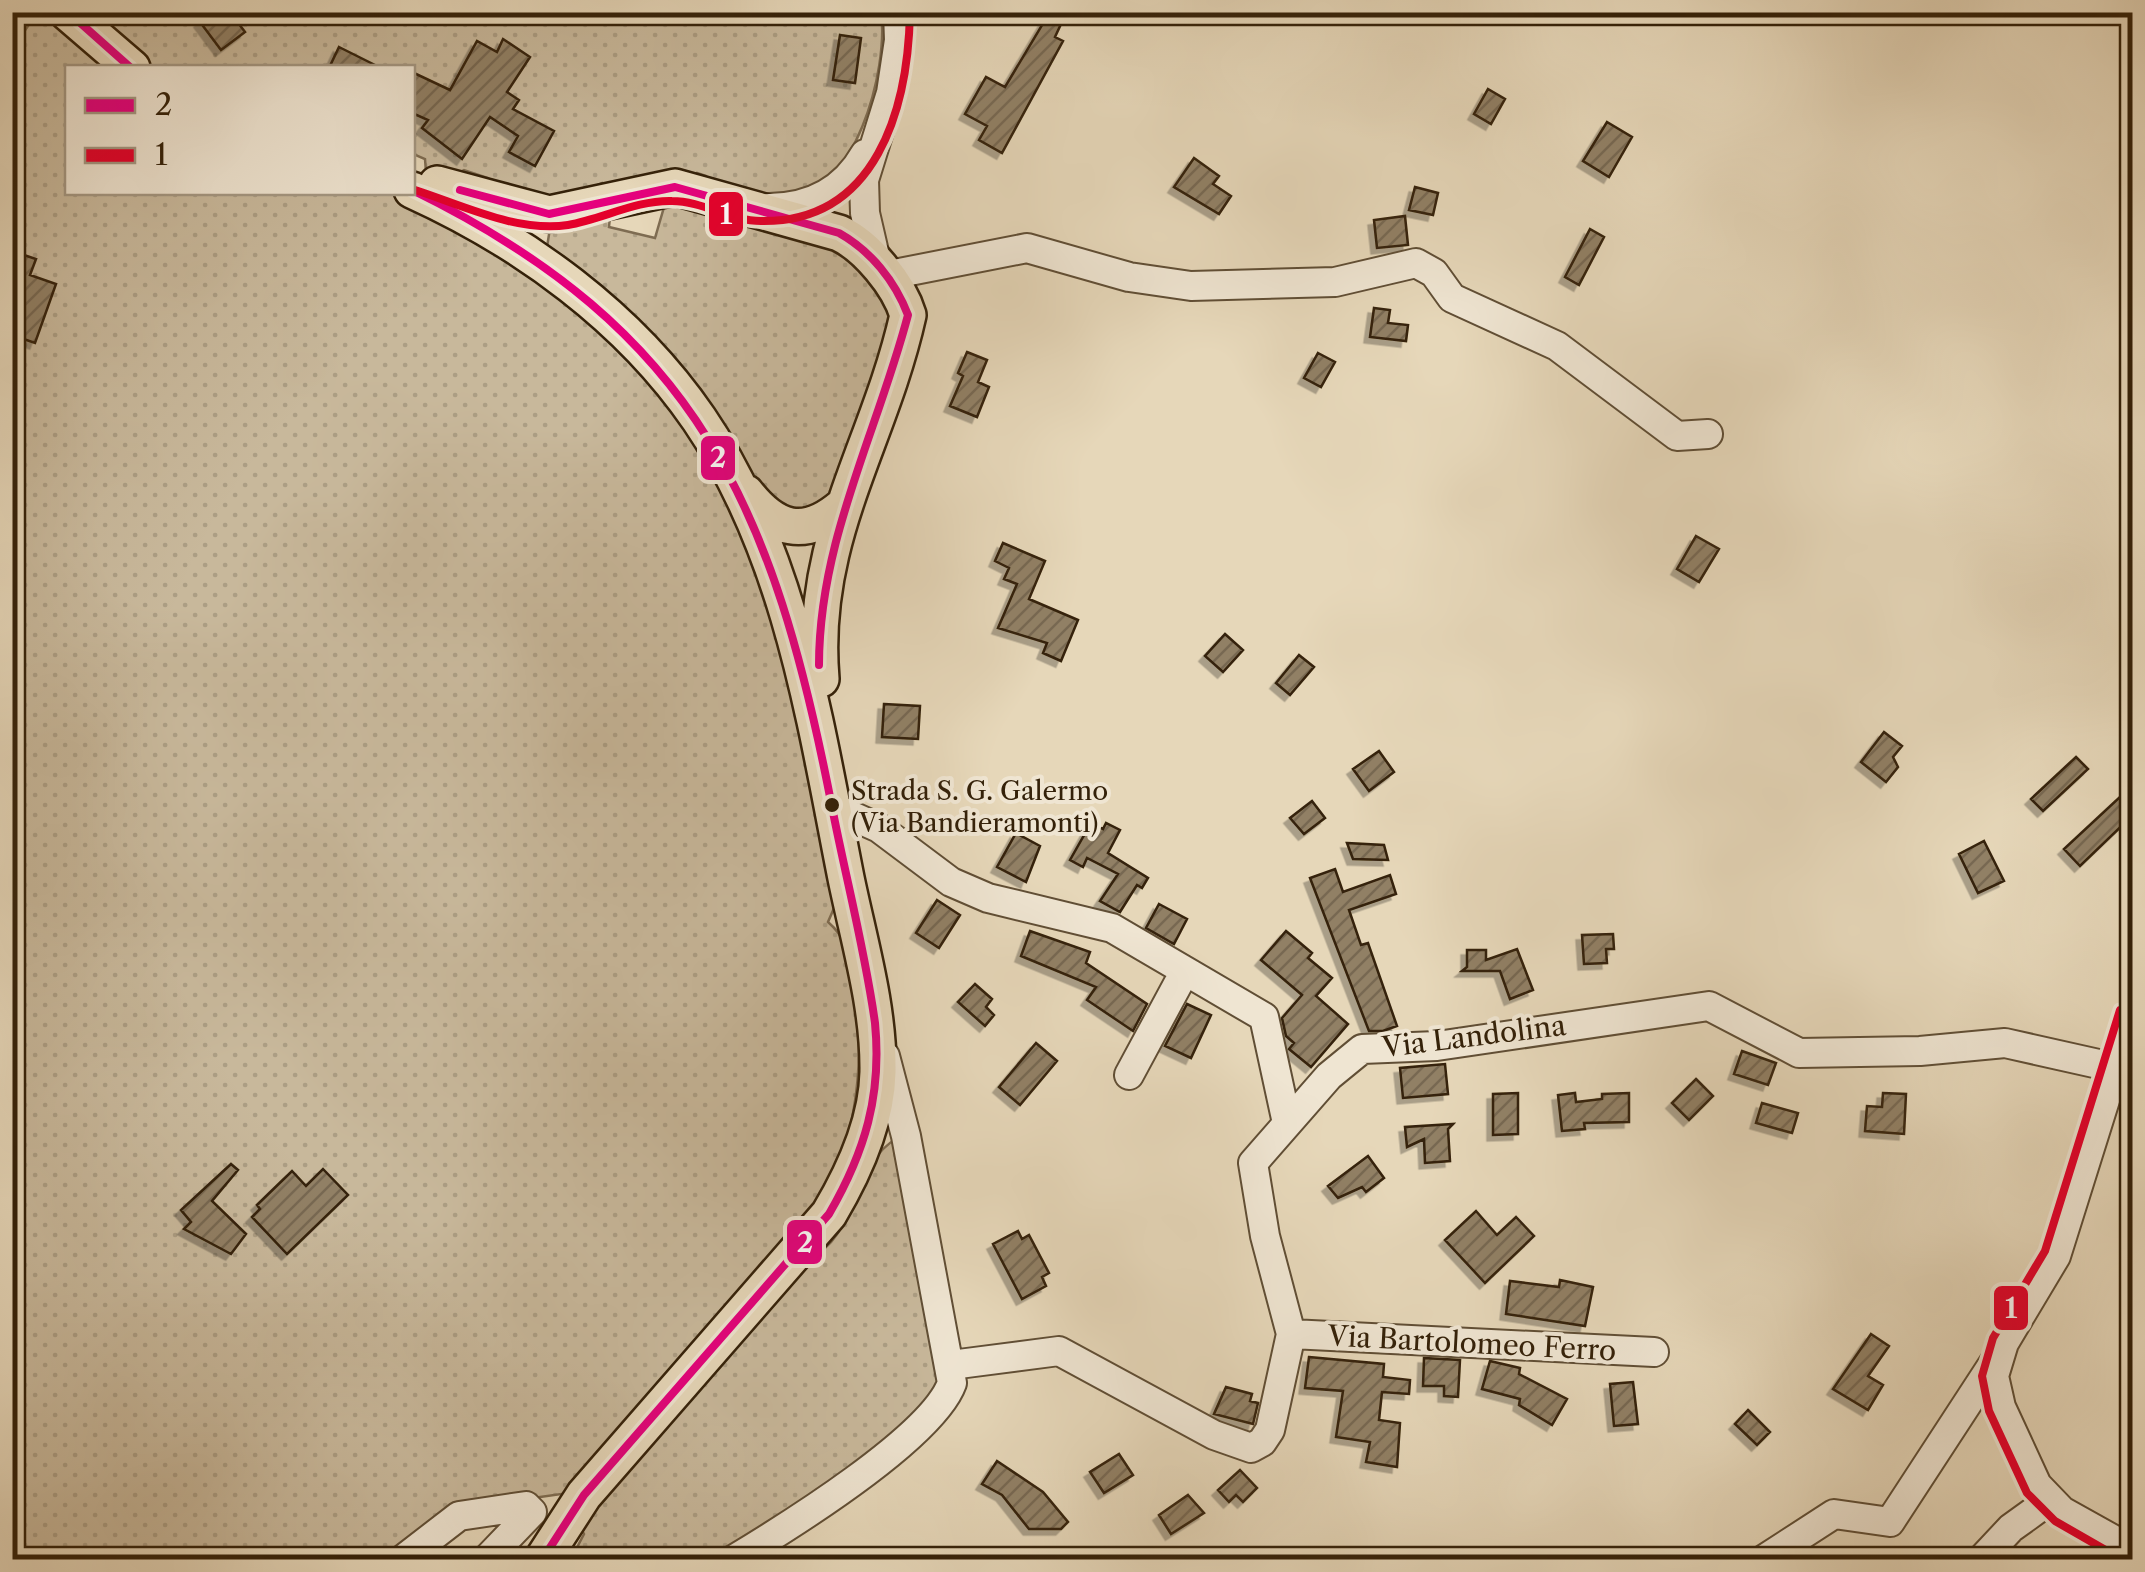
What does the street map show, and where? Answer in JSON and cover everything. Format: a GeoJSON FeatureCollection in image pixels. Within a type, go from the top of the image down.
{"type":"FeatureCollection","features":[{"type":"Feature","properties":{"kind":"main road"},"geometry":{"type":"LineString","coordinates":[[66,12],[128,65]]}},
{"type":"Feature","properties":{"kind":"main road"},"geometry":{"type":"LineString","coordinates":[[415,177],[548,214]]}},
{"type":"Feature","properties":{"kind":"main road"},"geometry":{"type":"LineString","coordinates":[[558,274],[535,240],[540,220],[548,214],[675,188],[758,208],[854,240],[908,315],[842,507],[819,599],[818,647],[831,800]]}},
{"type":"Feature","properties":{"kind":"main road"},"geometry":{"type":"LineString","coordinates":[[415,191],[459,211],[558,274],[652,361],[698,418],[730,472],[759,510],[780,526],[794,530],[817,525],[842,507]]}},
{"type":"Feature","properties":{"kind":"main road"},"geometry":{"type":"LineString","coordinates":[[542,1560],[584,1495],[800,1249],[841,1195],[872,1114],[878,1073],[873,1014],[799,650],[765,552],[730,472]]}},
{"type":"Feature","properties":{"kind":"street"},"geometry":{"type":"LineString","coordinates":[[898,12],[896,66],[864,180],[865,212],[880,271],[1027,248],[1130,277],[1191,286],[1334,282],[1416,263],[1434,273],[1452,298],[1557,346],[1677,436],[1708,434]]}},
{"type":"Feature","properties":{"kind":"street"},"geometry":{"type":"LineString","coordinates":[[758,208],[814,202],[830,193],[858,166],[878,131]]}},
{"type":"Feature","properties":{"kind":"street"},"geometry":{"type":"LineString","coordinates":[[831,800],[879,828],[951,882],[988,898],[1112,928],[1264,1017],[1287,1123]]}},
{"type":"Feature","properties":{"kind":"street"},"geometry":{"type":"LineString","coordinates":[[1128,1075],[1186,971]]}},
{"type":"Feature","properties":{"kind":"street","name":"Via Landolina"},"geometry":{"type":"LineString","coordinates":[[951,1365],[1059,1352],[1214,1435],[1250,1448],[1262,1442],[1270,1430],[1290,1334],[1265,1236],[1253,1162],[1329,1076],[1362,1050],[1437,1046],[1708,1006],[1799,1052],[1920,1050],[2005,1043],[2112,1067]]}},
{"type":"Feature","properties":{"kind":"street"},"geometry":{"type":"LineString","coordinates":[[733,1560],[907,1438],[947,1396],[951,1365],[906,1136],[873,1014]]}},
{"type":"Feature","properties":{"kind":"street"},"geometry":{"type":"LineString","coordinates":[[1763,1560],[1834,1514],[1890,1522],[1983,1396],[1994,1376],[1997,1358],[2056,1256],[2112,1067],[2132,1014]]}},
{"type":"Feature","properties":{"kind":"street","name":"Via Bartolomeo Ferro"},"geometry":{"type":"LineString","coordinates":[[1290,1334],[1654,1352]]}},
{"type":"Feature","properties":{"kind":"street"},"geometry":{"type":"LineString","coordinates":[[1983,1396],[2031,1488],[2062,1511],[2132,1550]]}},
{"type":"Feature","properties":{"kind":"street"},"geometry":{"type":"LineString","coordinates":[[1984,1556],[2031,1488]]}},
{"type":"Feature","properties":{"kind":"street"},"geometry":{"type":"LineString","coordinates":[[402,1560],[458,1516],[526,1506],[532,1512],[486,1560]]}},
{"type":"Feature","properties":{"kind":"shaded area"},"geometry":{"type":"Polygon","coordinates":[[[50,12],[113,65],[65,65],[65,195],[400,195],[546,279],[645,373],[715,468],[782,629],[775,638],[783,651],[838,899],[828,922],[847,950],[858,1023],[859,1058],[851,1124],[809,1258],[836,1235],[871,1165],[896,1139],[942,1364],[938,1393],[902,1432],[773,1526],[714,1559],[571,1559],[584,1534],[561,1494],[526,1499],[397,1559],[13,1560],[12,49],[37,13],[50,12]]]}},
{"type":"Feature","properties":{"kind":"shaded area"},"geometry":{"type":"Polygon","coordinates":[[[881,12],[882,37],[873,96],[862,127],[831,178],[810,194],[785,201],[756,199],[709,187],[706,176],[697,173],[690,181],[688,172],[682,170],[678,180],[605,188],[602,183],[551,206],[486,189],[488,178],[464,170],[447,179],[426,172],[425,159],[415,155],[415,65],[144,65],[80,13],[881,12]]]}},
{"type":"Feature","properties":{"kind":"shaded area"},"geometry":{"type":"Polygon","coordinates":[[[667,197],[838,240],[894,308],[834,499],[788,520],[547,247],[551,222],[573,230],[574,216],[611,207],[609,227],[655,238],[667,197]]]}},
{"type":"Feature","properties":{"kind":"building"},"geometry":{"type":"Polygon","coordinates":[[[213,12],[230,12],[245,32],[221,50],[200,22],[213,12]]]}},
{"type":"Feature","properties":{"kind":"building"},"geometry":{"type":"Polygon","coordinates":[[[1054,13],[1061,24],[1055,37],[1063,41],[1002,153],[979,140],[987,126],[965,114],[986,77],[1005,87],[1045,20],[1054,13]]]}},
{"type":"Feature","properties":{"kind":"building"},"geometry":{"type":"Polygon","coordinates":[[[840,35],[861,38],[855,83],[833,80],[840,35]]]}},
{"type":"Feature","properties":{"kind":"building"},"geometry":{"type":"Polygon","coordinates":[[[503,39],[530,57],[507,92],[519,100],[513,109],[554,131],[535,166],[509,152],[518,136],[490,117],[462,159],[422,128],[428,120],[415,114],[415,73],[450,90],[477,41],[497,52],[503,39]]]}},
{"type":"Feature","properties":{"kind":"building"},"geometry":{"type":"Polygon","coordinates":[[[339,47],[375,65],[330,65],[339,47]]]}},
{"type":"Feature","properties":{"kind":"building"},"geometry":{"type":"Polygon","coordinates":[[[1488,89],[1505,99],[1491,124],[1474,114],[1488,89]]]}},
{"type":"Feature","properties":{"kind":"building"},"geometry":{"type":"Polygon","coordinates":[[[1607,122],[1632,137],[1609,177],[1583,161],[1607,122]]]}},
{"type":"Feature","properties":{"kind":"building"},"geometry":{"type":"Polygon","coordinates":[[[1194,158],[1219,176],[1213,184],[1231,196],[1219,214],[1174,187],[1194,158]]]}},
{"type":"Feature","properties":{"kind":"building"},"geometry":{"type":"Polygon","coordinates":[[[1415,187],[1438,193],[1433,215],[1409,210],[1415,187]]]}},
{"type":"Feature","properties":{"kind":"building"},"geometry":{"type":"Polygon","coordinates":[[[1405,216],[1408,245],[1377,248],[1374,220],[1405,216]]]}},
{"type":"Feature","properties":{"kind":"building"},"geometry":{"type":"Polygon","coordinates":[[[1590,229],[1604,237],[1579,285],[1565,277],[1590,229]]]}},
{"type":"Feature","properties":{"kind":"building"},"geometry":{"type":"Polygon","coordinates":[[[12,251],[36,259],[30,275],[56,284],[35,343],[12,335],[12,251]]]}},
{"type":"Feature","properties":{"kind":"building"},"geometry":{"type":"Polygon","coordinates":[[[1374,308],[1390,310],[1388,323],[1408,325],[1406,341],[1370,337],[1374,308]]]}},
{"type":"Feature","properties":{"kind":"building"},"geometry":{"type":"Polygon","coordinates":[[[967,352],[987,360],[978,382],[989,387],[977,417],[950,406],[963,376],[958,373],[967,352]]]}},
{"type":"Feature","properties":{"kind":"building"},"geometry":{"type":"Polygon","coordinates":[[[1318,353],[1335,362],[1321,387],[1304,378],[1318,353]]]}},
{"type":"Feature","properties":{"kind":"building"},"geometry":{"type":"Polygon","coordinates":[[[1696,536],[1719,549],[1699,582],[1677,569],[1696,536]]]}},
{"type":"Feature","properties":{"kind":"building"},"geometry":{"type":"Polygon","coordinates":[[[1003,543],[1045,561],[1029,599],[1078,620],[1061,661],[1043,653],[1047,643],[998,628],[1017,584],[1004,579],[1009,568],[995,561],[1003,543]]]}},
{"type":"Feature","properties":{"kind":"building"},"geometry":{"type":"Polygon","coordinates":[[[1225,634],[1243,650],[1223,672],[1205,656],[1225,634]]]}},
{"type":"Feature","properties":{"kind":"building"},"geometry":{"type":"Polygon","coordinates":[[[1299,655],[1314,667],[1290,695],[1276,683],[1299,655]]]}},
{"type":"Feature","properties":{"kind":"building"},"geometry":{"type":"Polygon","coordinates":[[[884,704],[920,706],[918,739],[882,737],[884,704]]]}},
{"type":"Feature","properties":{"kind":"building"},"geometry":{"type":"Polygon","coordinates":[[[1884,732],[1902,746],[1893,757],[1898,767],[1886,782],[1861,762],[1884,732]]]}},
{"type":"Feature","properties":{"kind":"building"},"geometry":{"type":"Polygon","coordinates":[[[1379,751],[1394,772],[1369,791],[1353,769],[1379,751]]]}},
{"type":"Feature","properties":{"kind":"building"},"geometry":{"type":"Polygon","coordinates":[[[2076,757],[2088,769],[2043,811],[2031,799],[2076,757]]]}},
{"type":"Feature","properties":{"kind":"building"},"geometry":{"type":"Polygon","coordinates":[[[2121,796],[2132,808],[2132,816],[2080,866],[2064,849],[2121,796]]]}},
{"type":"Feature","properties":{"kind":"building"},"geometry":{"type":"Polygon","coordinates":[[[1312,801],[1325,818],[1304,834],[1290,818],[1312,801]]]}},
{"type":"Feature","properties":{"kind":"building"},"geometry":{"type":"Polygon","coordinates":[[[1091,823],[1103,829],[1106,823],[1120,830],[1108,853],[1148,878],[1142,888],[1137,885],[1120,912],[1100,901],[1118,874],[1087,858],[1083,867],[1070,860],[1091,823]]]}},
{"type":"Feature","properties":{"kind":"building"},"geometry":{"type":"Polygon","coordinates":[[[1016,833],[1040,846],[1026,882],[997,867],[1016,833]]]}},
{"type":"Feature","properties":{"kind":"building"},"geometry":{"type":"Polygon","coordinates":[[[1984,841],[2004,881],[1978,893],[1959,854],[1984,841]]]}},
{"type":"Feature","properties":{"kind":"building"},"geometry":{"type":"Polygon","coordinates":[[[1347,843],[1384,845],[1388,860],[1353,859],[1347,843]]]}},
{"type":"Feature","properties":{"kind":"building"},"geometry":{"type":"Polygon","coordinates":[[[1335,869],[1343,892],[1390,875],[1396,894],[1349,910],[1361,945],[1368,943],[1397,1026],[1383,1031],[1369,1031],[1310,878],[1335,869]]]}},
{"type":"Feature","properties":{"kind":"building"},"geometry":{"type":"Polygon","coordinates":[[[937,900],[960,915],[939,948],[916,933],[937,900]]]}},
{"type":"Feature","properties":{"kind":"building"},"geometry":{"type":"Polygon","coordinates":[[[1159,904],[1187,919],[1174,944],[1146,928],[1159,904]]]}},
{"type":"Feature","properties":{"kind":"building"},"geometry":{"type":"Polygon","coordinates":[[[1030,931],[1090,952],[1086,963],[1147,1004],[1133,1031],[1087,1000],[1096,987],[1021,956],[1030,931]]]}},
{"type":"Feature","properties":{"kind":"building"},"geometry":{"type":"Polygon","coordinates":[[[1286,931],[1312,953],[1308,958],[1332,978],[1316,996],[1348,1024],[1311,1067],[1289,1049],[1294,1043],[1286,1036],[1282,1018],[1302,995],[1261,960],[1286,931]]]}},
{"type":"Feature","properties":{"kind":"building"},"geometry":{"type":"Polygon","coordinates":[[[1613,934],[1614,949],[1606,949],[1607,963],[1584,964],[1582,935],[1613,934]]]}},
{"type":"Feature","properties":{"kind":"building"},"geometry":{"type":"Polygon","coordinates":[[[1517,949],[1533,990],[1510,999],[1500,971],[1462,971],[1467,967],[1467,950],[1486,950],[1486,960],[1517,949]]]}},
{"type":"Feature","properties":{"kind":"building"},"geometry":{"type":"Polygon","coordinates":[[[975,984],[992,999],[986,1007],[994,1015],[985,1026],[958,1002],[975,984]]]}},
{"type":"Feature","properties":{"kind":"building"},"geometry":{"type":"Polygon","coordinates":[[[1187,1004],[1211,1015],[1191,1058],[1165,1046],[1187,1004]]]}},
{"type":"Feature","properties":{"kind":"building"},"geometry":{"type":"Polygon","coordinates":[[[1036,1043],[1057,1061],[1020,1105],[999,1087],[1036,1043]]]}},
{"type":"Feature","properties":{"kind":"building"},"geometry":{"type":"Polygon","coordinates":[[[1742,1051],[1776,1063],[1768,1085],[1734,1074],[1742,1051]]]}},
{"type":"Feature","properties":{"kind":"building"},"geometry":{"type":"Polygon","coordinates":[[[1445,1064],[1448,1094],[1403,1098],[1400,1068],[1445,1064]]]}},
{"type":"Feature","properties":{"kind":"building"},"geometry":{"type":"Polygon","coordinates":[[[1696,1079],[1713,1096],[1689,1120],[1672,1103],[1696,1079]]]}},
{"type":"Feature","properties":{"kind":"building"},"geometry":{"type":"Polygon","coordinates":[[[1518,1093],[1518,1134],[1493,1135],[1493,1094],[1518,1093]]]}},
{"type":"Feature","properties":{"kind":"building"},"geometry":{"type":"Polygon","coordinates":[[[1575,1093],[1576,1102],[1602,1099],[1602,1094],[1629,1093],[1629,1122],[1584,1123],[1585,1129],[1562,1131],[1558,1095],[1575,1093]]]}},
{"type":"Feature","properties":{"kind":"building"},"geometry":{"type":"Polygon","coordinates":[[[1883,1093],[1906,1094],[1904,1134],[1865,1131],[1867,1106],[1882,1107],[1883,1093]]]}},
{"type":"Feature","properties":{"kind":"building"},"geometry":{"type":"Polygon","coordinates":[[[1762,1103],[1798,1113],[1792,1133],[1756,1123],[1762,1103]]]}},
{"type":"Feature","properties":{"kind":"building"},"geometry":{"type":"Polygon","coordinates":[[[1453,1124],[1448,1129],[1450,1161],[1425,1163],[1424,1139],[1407,1147],[1405,1127],[1453,1124]]]}},
{"type":"Feature","properties":{"kind":"building"},"geometry":{"type":"Polygon","coordinates":[[[1368,1156],[1384,1178],[1366,1192],[1362,1187],[1338,1198],[1328,1186],[1368,1156]]]}},
{"type":"Feature","properties":{"kind":"building"},"geometry":{"type":"Polygon","coordinates":[[[231,1164],[238,1170],[212,1201],[246,1234],[231,1254],[184,1229],[191,1222],[181,1210],[231,1164]]]}},
{"type":"Feature","properties":{"kind":"building"},"geometry":{"type":"Polygon","coordinates":[[[323,1169],[348,1195],[287,1254],[252,1217],[260,1209],[257,1205],[292,1171],[306,1186],[323,1169]]]}},
{"type":"Feature","properties":{"kind":"building"},"geometry":{"type":"Polygon","coordinates":[[[1476,1211],[1497,1235],[1516,1217],[1534,1236],[1485,1283],[1445,1240],[1476,1211]]]}},
{"type":"Feature","properties":{"kind":"building"},"geometry":{"type":"Polygon","coordinates":[[[1018,1231],[1022,1239],[1029,1235],[1049,1273],[1042,1277],[1046,1286],[1022,1299],[993,1244],[1018,1231]]]}},
{"type":"Feature","properties":{"kind":"building"},"geometry":{"type":"Polygon","coordinates":[[[1560,1280],[1593,1287],[1585,1326],[1506,1314],[1510,1281],[1559,1287],[1560,1280]]]}},
{"type":"Feature","properties":{"kind":"building"},"geometry":{"type":"Polygon","coordinates":[[[1871,1334],[1889,1346],[1868,1376],[1883,1385],[1868,1410],[1833,1389],[1871,1334]]]}},
{"type":"Feature","properties":{"kind":"building"},"geometry":{"type":"Polygon","coordinates":[[[1309,1357],[1384,1364],[1383,1377],[1410,1380],[1409,1394],[1382,1392],[1379,1420],[1400,1423],[1397,1467],[1366,1462],[1370,1442],[1336,1437],[1343,1391],[1305,1388],[1309,1357]]]}},
{"type":"Feature","properties":{"kind":"building"},"geometry":{"type":"Polygon","coordinates":[[[1424,1358],[1460,1360],[1458,1397],[1444,1396],[1444,1386],[1423,1386],[1424,1358]]]}},
{"type":"Feature","properties":{"kind":"building"},"geometry":{"type":"Polygon","coordinates":[[[1490,1361],[1520,1368],[1519,1374],[1567,1399],[1552,1425],[1519,1405],[1520,1399],[1482,1389],[1490,1361]]]}},
{"type":"Feature","properties":{"kind":"building"},"geometry":{"type":"Polygon","coordinates":[[[1633,1382],[1638,1424],[1614,1426],[1610,1384],[1633,1382]]]}},
{"type":"Feature","properties":{"kind":"building"},"geometry":{"type":"Polygon","coordinates":[[[1226,1387],[1252,1394],[1250,1401],[1258,1403],[1253,1424],[1214,1414],[1226,1387]]]}},
{"type":"Feature","properties":{"kind":"building"},"geometry":{"type":"Polygon","coordinates":[[[1748,1410],[1770,1432],[1757,1445],[1735,1424],[1748,1410]]]}},
{"type":"Feature","properties":{"kind":"building"},"geometry":{"type":"Polygon","coordinates":[[[1119,1454],[1133,1475],[1104,1493],[1090,1472],[1119,1454]]]}},
{"type":"Feature","properties":{"kind":"building"},"geometry":{"type":"Polygon","coordinates":[[[997,1461],[1043,1492],[1068,1522],[1061,1529],[1029,1529],[1002,1495],[982,1484],[997,1461]]]}},
{"type":"Feature","properties":{"kind":"building"},"geometry":{"type":"Polygon","coordinates":[[[1240,1470],[1257,1488],[1243,1502],[1236,1495],[1229,1502],[1218,1490],[1240,1470]]]}},
{"type":"Feature","properties":{"kind":"building"},"geometry":{"type":"Polygon","coordinates":[[[1188,1495],[1204,1513],[1171,1534],[1159,1515],[1188,1495]]]}},
{"type":"Feature","properties":{"kind":"transit line","name":"2"},"geometry":{"type":"LineString","coordinates":[[68,12],[128,65]]}},
{"type":"Feature","properties":{"kind":"transit line","name":"1"},"geometry":{"type":"LineString","coordinates":[[415,190],[489,216],[529,225],[568,225],[659,201],[695,204],[750,220],[801,217],[833,203],[859,181],[878,153],[893,121],[902,85],[910,12]]}},
{"type":"Feature","properties":{"kind":"transit line","name":"2"},"geometry":{"type":"LineString","coordinates":[[460,190],[549,214],[675,187],[839,233],[871,258],[889,279],[908,315],[839,530],[822,619],[819,665]]}},
{"type":"Feature","properties":{"kind":"transit line","name":"2"},"geometry":{"type":"LineString","coordinates":[[415,192],[510,244],[591,303],[656,368],[708,439],[749,517],[782,604],[809,700],[875,1023],[876,1074],[868,1122],[852,1168],[829,1214],[584,1495],[542,1560]]}},
{"type":"Feature","properties":{"kind":"transit line","name":"1"},"geometry":{"type":"LineString","coordinates":[[2120,1010],[2045,1251],[1993,1338],[1982,1376],[1989,1411],[2027,1493],[2055,1521],[2123,1560]]}},
{"type":"Feature","properties":{"kind":"place","name":"Strada S. G. Galermo (Via Bandieramonti)"},"geometry":{"type":"Point","coordinates":[832,805]}}]}
